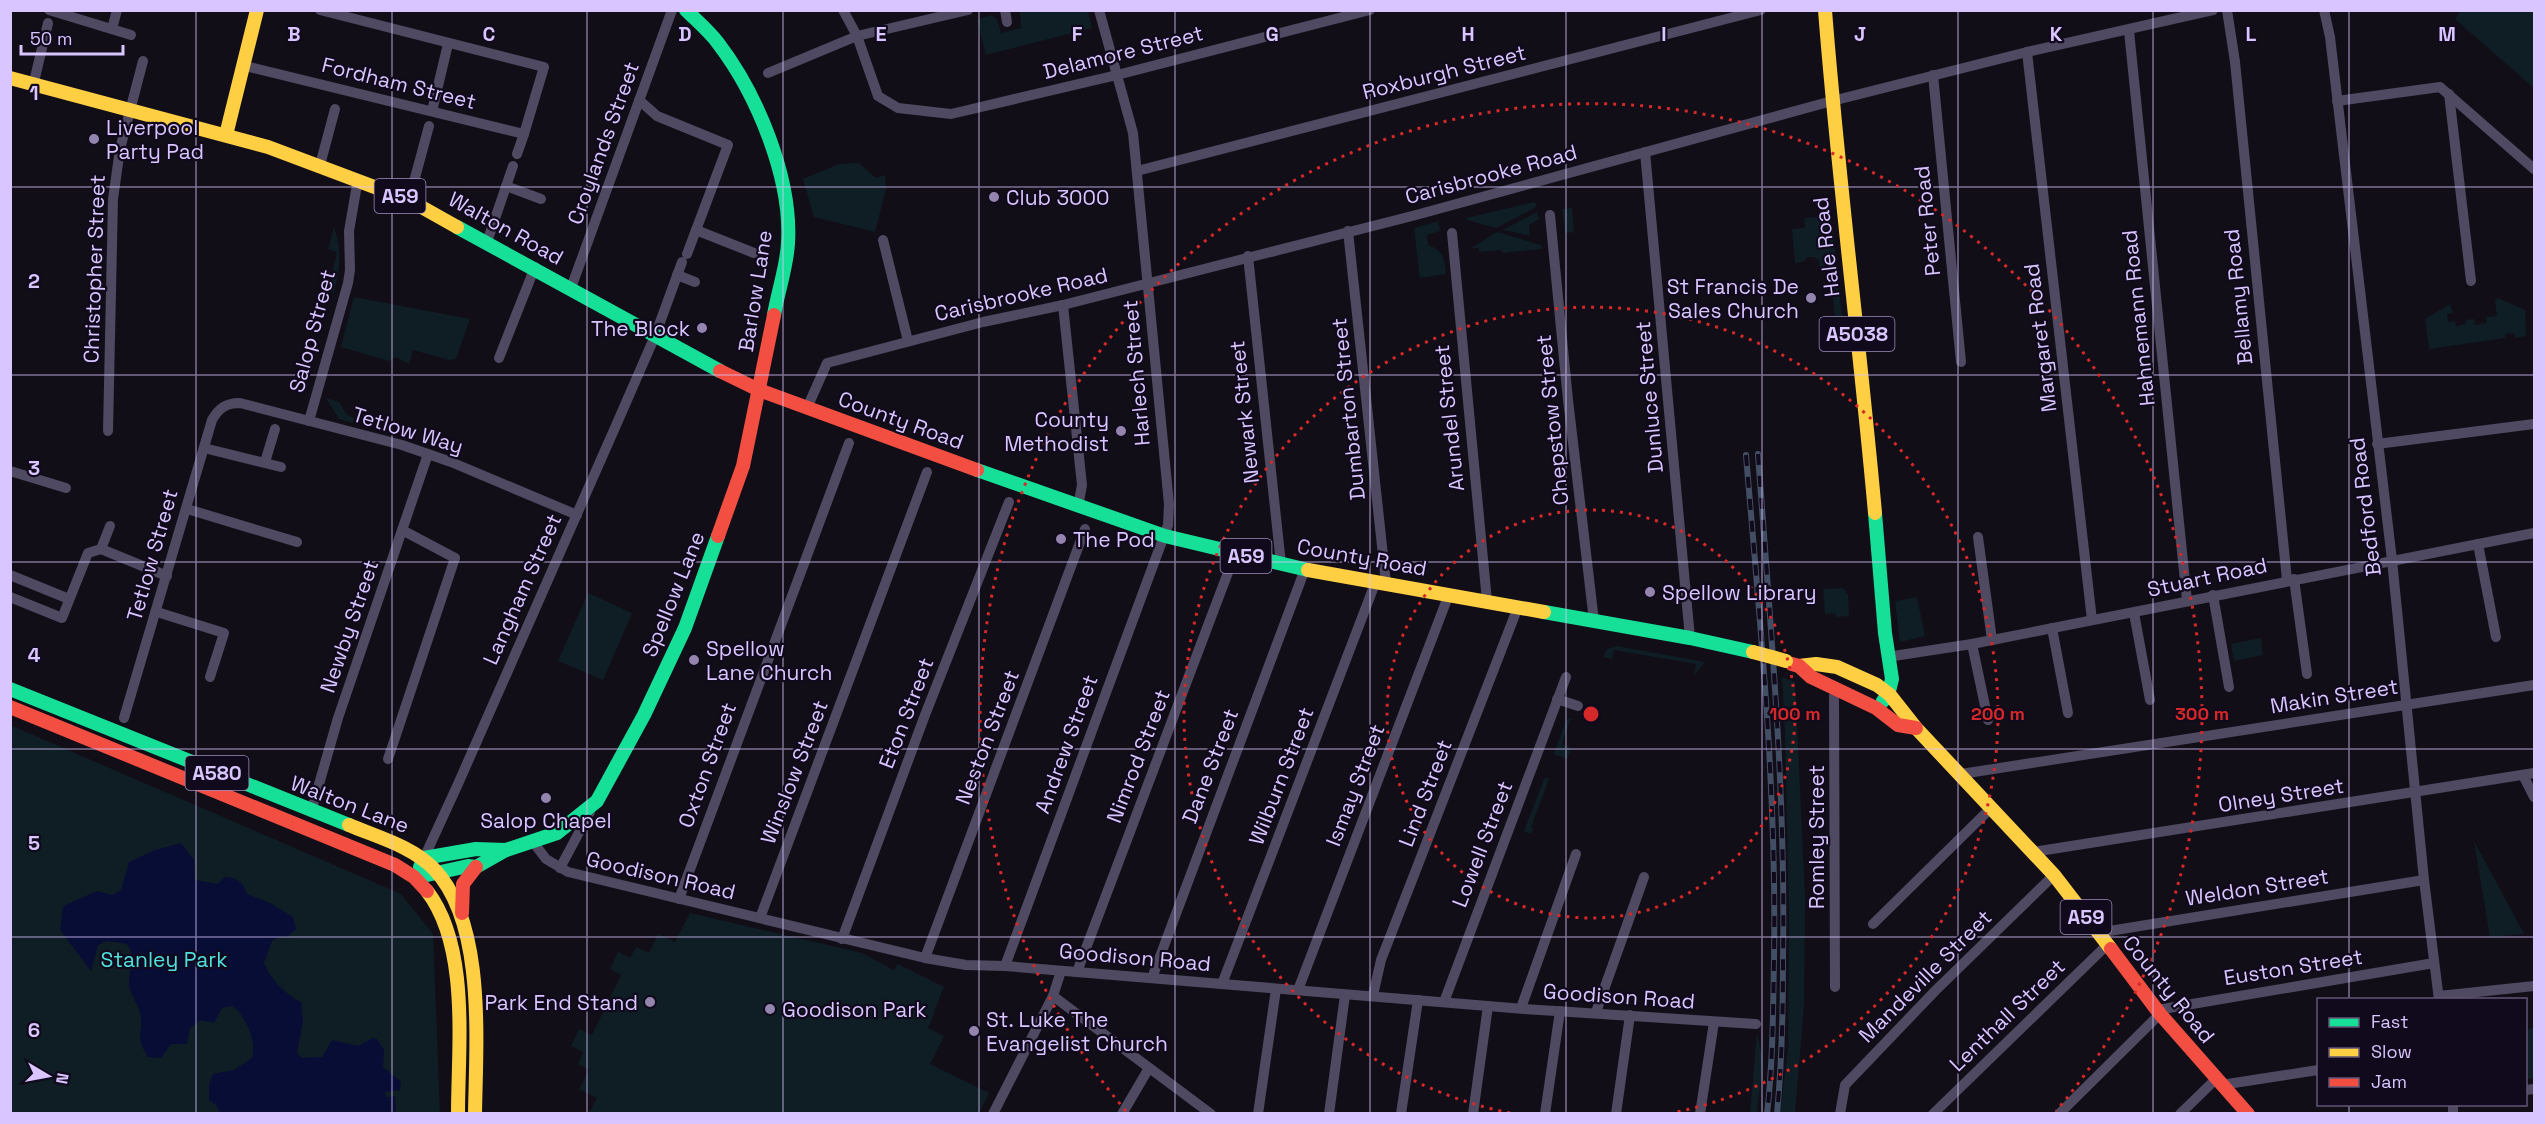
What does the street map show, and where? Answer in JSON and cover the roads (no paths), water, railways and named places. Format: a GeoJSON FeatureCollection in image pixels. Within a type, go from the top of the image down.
{"type":"FeatureCollection","features":[{"type":"Feature","properties":{"kind":"main road"},"geometry":{"type":"LineString","coordinates":[[226,135],[245,66],[257,10]]}},
{"type":"Feature","properties":{"kind":"main road","name":"Barlow Lane"},"geometry":{"type":"LineString","coordinates":[[686,10],[717,41],[749,91],[778,163],[787,200],[788,244],[759,390]]}},
{"type":"Feature","properties":{"kind":"main road","name":"Hale Road"},"geometry":{"type":"LineString","coordinates":[[1825,10],[1832,101],[1863,381],[1887,657],[1893,677],[1890,695]]}},
{"type":"Feature","properties":{"kind":"main road","name":"Walton Road"},"geometry":{"type":"LineString","coordinates":[[10,78],[33,86],[226,135],[320,165],[409,200],[535,267],[655,336],[759,390]]}},
{"type":"Feature","properties":{"kind":"main road","name":"County Road"},"geometry":{"type":"LineString","coordinates":[[759,390],[1078,507],[1165,536],[1305,569],[1690,638],[1753,652],[1792,664],[1836,667],[1877,685],[1890,695],[1916,728],[2055,874],[2097,933],[2159,1012],[2218,1082],[2248,1113]]}},
{"type":"Feature","properties":{"kind":"main road","name":"Spellow Lane"},"geometry":{"type":"LineString","coordinates":[[416,878],[468,866],[476,867],[506,850],[533,842],[567,826],[597,801],[644,715],[685,628],[743,466],[759,390]]}},
{"type":"Feature","properties":{"kind":"main road","name":"Hale Road"},"geometry":{"type":"LineString","coordinates":[[1875,708],[1877,685],[1887,657]]}},
{"type":"Feature","properties":{"kind":"main road","name":"County Road"},"geometry":{"type":"LineString","coordinates":[[1792,664],[1811,677],[1875,708],[1899,725],[1916,728]]}},
{"type":"Feature","properties":{"kind":"main road","name":"Walton Lane"},"geometry":{"type":"LineString","coordinates":[[10,689],[311,812],[408,849],[424,858],[440,873],[453,892],[462,914],[472,970],[475,1023],[475,1113]]}},
{"type":"Feature","properties":{"kind":"main road"},"geometry":{"type":"LineString","coordinates":[[1875,708],[1890,695]]}},
{"type":"Feature","properties":{"kind":"main road","name":"Walton Lane"},"geometry":{"type":"LineString","coordinates":[[10,707],[395,865],[416,878],[438,906],[451,947],[457,1013],[458,1113]]}},
{"type":"Feature","properties":{"kind":"main road","name":"Spellow Lane"},"geometry":{"type":"LineString","coordinates":[[424,858],[476,849],[506,850]]}},
{"type":"Feature","properties":{"kind":"main road"},"geometry":{"type":"LineString","coordinates":[[416,878],[424,858]]}},
{"type":"Feature","properties":{"kind":"main road"},"geometry":{"type":"LineString","coordinates":[[462,914],[463,884],[476,867]]}},
{"type":"Feature","properties":{"kind":"street"},"geometry":{"type":"LineString","coordinates":[[50,10],[131,35]]}},
{"type":"Feature","properties":{"kind":"street"},"geometry":{"type":"LineString","coordinates":[[112,29],[117,10]]}},
{"type":"Feature","properties":{"kind":"street"},"geometry":{"type":"LineString","coordinates":[[320,10],[447,50],[544,67],[517,154]]}},
{"type":"Feature","properties":{"kind":"street","name":"Croylands Street"},"geometry":{"type":"LineString","coordinates":[[571,288],[672,10]]}},
{"type":"Feature","properties":{"kind":"street","name":"Delamore Street"},"geometry":{"type":"LineString","coordinates":[[843,10],[856,36],[878,96],[898,108],[951,114],[1117,75],[1370,10]]}},
{"type":"Feature","properties":{"kind":"street"},"geometry":{"type":"LineString","coordinates":[[768,73],[856,36],[968,10]]}},
{"type":"Feature","properties":{"kind":"street"},"geometry":{"type":"LineString","coordinates":[[1005,10],[1007,22]]}},
{"type":"Feature","properties":{"kind":"street","name":"Harlech Street"},"geometry":{"type":"LineString","coordinates":[[1099,10],[1133,133],[1169,514],[1165,536]]}},
{"type":"Feature","properties":{"kind":"street","name":"Roxburgh Street"},"geometry":{"type":"LineString","coordinates":[[1137,171],[1761,10]]}},
{"type":"Feature","properties":{"kind":"street","name":"Carisbrooke Road"},"geometry":{"type":"LineString","coordinates":[[807,408],[827,363],[908,340],[1147,284],[1248,256],[1416,215],[1933,75],[2213,10]]}},
{"type":"Feature","properties":{"kind":"street","name":"Bellamy Road"},"geometry":{"type":"LineString","coordinates":[[2227,10],[2235,62],[2290,580],[2307,674]]}},
{"type":"Feature","properties":{"kind":"street","name":"Bedford Road"},"geometry":{"type":"LineString","coordinates":[[2324,10],[2330,37],[2392,560],[2424,880],[2439,998]]}},
{"type":"Feature","properties":{"kind":"street"},"geometry":{"type":"LineString","coordinates":[[33,86],[48,23]]}},
{"type":"Feature","properties":{"kind":"street","name":"Hahnemann Road"},"geometry":{"type":"LineString","coordinates":[[2129,31],[2187,601]]}},
{"type":"Feature","properties":{"kind":"street"},"geometry":{"type":"LineString","coordinates":[[432,111],[447,50]]}},
{"type":"Feature","properties":{"kind":"street","name":"Margaret Road"},"geometry":{"type":"LineString","coordinates":[[2027,52],[2091,620]]}},
{"type":"Feature","properties":{"kind":"street","name":"Christopher Street"},"geometry":{"type":"LineString","coordinates":[[108,431],[112,210],[120,149],[144,61]]}},
{"type":"Feature","properties":{"kind":"street","name":"Fordham Street"},"geometry":{"type":"LineString","coordinates":[[245,66],[524,134]]}},
{"type":"Feature","properties":{"kind":"street","name":"Peter Road"},"geometry":{"type":"LineString","coordinates":[[1933,75],[1961,362]]}},
{"type":"Feature","properties":{"kind":"street"},"geometry":{"type":"LineString","coordinates":[[2337,101],[2440,87],[2535,169]]}},
{"type":"Feature","properties":{"kind":"street"},"geometry":{"type":"LineString","coordinates":[[2449,94],[2471,281]]}},
{"type":"Feature","properties":{"kind":"street","name":"Langham Street"},"geometry":{"type":"LineString","coordinates":[[424,858],[459,784],[655,336],[728,145],[657,116],[639,100]]}},
{"type":"Feature","properties":{"kind":"street"},"geometry":{"type":"LineString","coordinates":[[320,165],[335,109]]}},
{"type":"Feature","properties":{"kind":"street"},"geometry":{"type":"LineString","coordinates":[[409,200],[429,126]]}},
{"type":"Feature","properties":{"kind":"street","name":"Dunluce Street"},"geometry":{"type":"LineString","coordinates":[[1645,152],[1690,638]]}},
{"type":"Feature","properties":{"kind":"street"},"geometry":{"type":"LineString","coordinates":[[487,242],[513,166]]}},
{"type":"Feature","properties":{"kind":"street","name":"Salop Street"},"geometry":{"type":"LineString","coordinates":[[309,421],[348,283],[349,231],[358,179]]}},
{"type":"Feature","properties":{"kind":"street"},"geometry":{"type":"LineString","coordinates":[[506,186],[541,199]]}},
{"type":"Feature","properties":{"kind":"street","name":"Chepstow Street"},"geometry":{"type":"LineString","coordinates":[[1550,215],[1568,400],[1594,621]]}},
{"type":"Feature","properties":{"kind":"street"},"geometry":{"type":"LineString","coordinates":[[696,230],[754,253]]}},
{"type":"Feature","properties":{"kind":"street","name":"Dumbarton Street"},"geometry":{"type":"LineString","coordinates":[[1348,231],[1381,582]]}},
{"type":"Feature","properties":{"kind":"street","name":"Arundel Street"},"geometry":{"type":"LineString","coordinates":[[1452,233],[1487,600]]}},
{"type":"Feature","properties":{"kind":"street"},"geometry":{"type":"LineString","coordinates":[[883,240],[908,340]]}},
{"type":"Feature","properties":{"kind":"street","name":"Newark Street"},"geometry":{"type":"LineString","coordinates":[[1248,256],[1281,564]]}},
{"type":"Feature","properties":{"kind":"street"},"geometry":{"type":"LineString","coordinates":[[500,358],[535,267]]}},
{"type":"Feature","properties":{"kind":"street"},"geometry":{"type":"LineString","coordinates":[[677,275],[694,282]]}},
{"type":"Feature","properties":{"kind":"street"},"geometry":{"type":"LineString","coordinates":[[1062,304],[1082,485],[1078,507]]}},
{"type":"Feature","properties":{"kind":"street","name":"Tetlow Way"},"geometry":{"type":"LineString","coordinates":[[223,407],[230,403],[240,403],[428,454],[577,515]]}},
{"type":"Feature","properties":{"kind":"street","name":"Tetlow Street"},"geometry":{"type":"LineString","coordinates":[[124,718],[212,420],[223,407]]}},
{"type":"Feature","properties":{"kind":"street"},"geometry":{"type":"LineString","coordinates":[[2378,444],[2535,424]]}},
{"type":"Feature","properties":{"kind":"street"},"geometry":{"type":"LineString","coordinates":[[265,462],[275,429]]}},
{"type":"Feature","properties":{"kind":"street","name":"Oxton Street"},"geometry":{"type":"LineString","coordinates":[[679,899],[849,442]]}},
{"type":"Feature","properties":{"kind":"street"},"geometry":{"type":"LineString","coordinates":[[204,448],[281,467]]}},
{"type":"Feature","properties":{"kind":"street","name":"Newby Street"},"geometry":{"type":"LineString","coordinates":[[311,812],[338,718],[428,454]]}},
{"type":"Feature","properties":{"kind":"street"},"geometry":{"type":"LineString","coordinates":[[10,471],[66,488]]}},
{"type":"Feature","properties":{"kind":"street","name":"Winslow Street"},"geometry":{"type":"LineString","coordinates":[[760,918],[927,472]]}},
{"type":"Feature","properties":{"kind":"street","name":"Eton Street"},"geometry":{"type":"LineString","coordinates":[[842,939],[925,715],[1009,502]]}},
{"type":"Feature","properties":{"kind":"street"},"geometry":{"type":"LineString","coordinates":[[187,509],[297,542]]}},
{"type":"Feature","properties":{"kind":"street"},"geometry":{"type":"LineString","coordinates":[[100,549],[110,526]]}},
{"type":"Feature","properties":{"kind":"street"},"geometry":{"type":"LineString","coordinates":[[388,759],[455,558],[402,530]]}},
{"type":"Feature","properties":{"kind":"street","name":"Neston Street"},"geometry":{"type":"LineString","coordinates":[[925,958],[1085,530]]}},
{"type":"Feature","properties":{"kind":"street","name":"Stuart Road"},"geometry":{"type":"LineString","coordinates":[[1887,657],[1972,644],[2535,533]]}},
{"type":"Feature","properties":{"kind":"street","name":"Andrew Street"},"geometry":{"type":"LineString","coordinates":[[1005,966],[1165,536]]}},
{"type":"Feature","properties":{"kind":"street"},"geometry":{"type":"LineString","coordinates":[[1978,537],[1992,640]]}},
{"type":"Feature","properties":{"kind":"street"},"geometry":{"type":"LineString","coordinates":[[2478,544],[2496,637]]}},
{"type":"Feature","properties":{"kind":"street"},"geometry":{"type":"LineString","coordinates":[[10,597],[62,618],[88,553],[100,549],[167,576]]}},
{"type":"Feature","properties":{"kind":"street","name":"Nimrod Street"},"geometry":{"type":"LineString","coordinates":[[1077,972],[1234,554]]}},
{"type":"Feature","properties":{"kind":"street","name":"Dane Street"},"geometry":{"type":"LineString","coordinates":[[1152,978],[1305,569]]}},
{"type":"Feature","properties":{"kind":"street"},"geometry":{"type":"LineString","coordinates":[[10,574],[69,599]]}},
{"type":"Feature","properties":{"kind":"street","name":"Wilburn Street"},"geometry":{"type":"LineString","coordinates":[[1222,984],[1381,582]]}},
{"type":"Feature","properties":{"kind":"street","name":"Ismay Street"},"geometry":{"type":"LineString","coordinates":[[1298,990],[1449,594]]}},
{"type":"Feature","properties":{"kind":"street"},"geometry":{"type":"LineString","coordinates":[[2213,595],[2229,687]]}},
{"type":"Feature","properties":{"kind":"street","name":"Lind Street"},"geometry":{"type":"LineString","coordinates":[[1373,995],[1381,960],[1518,607]]}},
{"type":"Feature","properties":{"kind":"street"},"geometry":{"type":"LineString","coordinates":[[157,612],[224,633],[210,677]]}},
{"type":"Feature","properties":{"kind":"street"},"geometry":{"type":"LineString","coordinates":[[2134,613],[2150,700]]}},
{"type":"Feature","properties":{"kind":"street"},"geometry":{"type":"LineString","coordinates":[[2052,628],[2068,713]]}},
{"type":"Feature","properties":{"kind":"street"},"geometry":{"type":"LineString","coordinates":[[1972,644],[1988,720]]}},
{"type":"Feature","properties":{"kind":"street","name":"Lowell Street"},"geometry":{"type":"LineString","coordinates":[[1444,1002],[1566,677]]}},
{"type":"Feature","properties":{"kind":"street","name":"Makin Street"},"geometry":{"type":"LineString","coordinates":[[1961,774],[2535,685]]}},
{"type":"Feature","properties":{"kind":"street","name":"Romley Street"},"geometry":{"type":"LineString","coordinates":[[1835,987],[1834,696],[1837,688]]}},
{"type":"Feature","properties":{"kind":"street"},"geometry":{"type":"LineString","coordinates":[[1557,699],[1578,706]]}},
{"type":"Feature","properties":{"kind":"street"},"geometry":{"type":"LineString","coordinates":[[2529,774],[2535,797]]}},
{"type":"Feature","properties":{"kind":"street","name":"Olney Street"},"geometry":{"type":"LineString","coordinates":[[2033,852],[2529,774]]}},
{"type":"Feature","properties":{"kind":"street","name":"Spellow Lane"},"geometry":{"type":"LineString","coordinates":[[560,868],[597,801]]}},
{"type":"Feature","properties":{"kind":"street"},"geometry":{"type":"LineString","coordinates":[[1873,924],[1991,808]]}},
{"type":"Feature","properties":{"kind":"street","name":"Goodison Road"},"geometry":{"type":"LineString","coordinates":[[533,842],[546,859],[560,868],[842,939],[966,965],[1005,966],[1488,1006],[1756,1024]]}},
{"type":"Feature","properties":{"kind":"street"},"geometry":{"type":"LineString","coordinates":[[1521,1008],[1576,854]]}},
{"type":"Feature","properties":{"kind":"street","name":"Mandeville Street"},"geometry":{"type":"LineString","coordinates":[[1840,1113],[1845,1085],[1935,991],[2055,874]]}},
{"type":"Feature","properties":{"kind":"street"},"geometry":{"type":"LineString","coordinates":[[1596,1012],[1644,877]]}},
{"type":"Feature","properties":{"kind":"street","name":"Weldon Street"},"geometry":{"type":"LineString","coordinates":[[2097,933],[2424,880]]}},
{"type":"Feature","properties":{"kind":"street","name":"Lenthall Street"},"geometry":{"type":"LineString","coordinates":[[1933,1113],[2108,945]]}},
{"type":"Feature","properties":{"kind":"street","name":"Euston Street"},"geometry":{"type":"LineString","coordinates":[[2159,1012],[2434,963]]}},
{"type":"Feature","properties":{"kind":"street"},"geometry":{"type":"LineString","coordinates":[[993,1113],[1053,996],[1061,971]]}},
{"type":"Feature","properties":{"kind":"street"},"geometry":{"type":"LineString","coordinates":[[2439,998],[2535,986]]}},
{"type":"Feature","properties":{"kind":"street"},"geometry":{"type":"LineString","coordinates":[[1258,1113],[1276,989]]}},
{"type":"Feature","properties":{"kind":"street"},"geometry":{"type":"LineString","coordinates":[[1329,1113],[1345,995]]}},
{"type":"Feature","properties":{"kind":"street"},"geometry":{"type":"LineString","coordinates":[[1053,996],[1211,1113]]}},
{"type":"Feature","properties":{"kind":"street"},"geometry":{"type":"LineString","coordinates":[[1401,1113],[1418,1000]]}},
{"type":"Feature","properties":{"kind":"street"},"geometry":{"type":"LineString","coordinates":[[1473,1113],[1488,1006]]}},
{"type":"Feature","properties":{"kind":"street"},"geometry":{"type":"LineString","coordinates":[[1545,1113],[1560,1011]]}},
{"type":"Feature","properties":{"kind":"street"},"geometry":{"type":"LineString","coordinates":[[2059,1113],[2159,1012]]}},
{"type":"Feature","properties":{"kind":"street"},"geometry":{"type":"LineString","coordinates":[[1616,1113],[1630,1015]]}},
{"type":"Feature","properties":{"kind":"street"},"geometry":{"type":"LineString","coordinates":[[1700,1113],[1714,1022]]}},
{"type":"Feature","properties":{"kind":"street"},"geometry":{"type":"LineString","coordinates":[[1122,1113],[1149,1068]]}},
{"type":"Feature","properties":{"kind":"street"},"geometry":{"type":"LineString","coordinates":[[2180,1113],[2218,1082],[2317,1070]]}},
{"type":"Feature","properties":{"kind":"railway"},"geometry":{"type":"LineString","coordinates":[[1758,454],[1776,706],[1782,832],[1782,1017],[1777,1114]]}},
{"type":"Feature","properties":{"kind":"railway"},"geometry":{"type":"LineString","coordinates":[[1746,455],[1762,644],[1773,833],[1773,1017],[1767,1114]]}},
{"type":"Feature","properties":{"kind":"place","name":"Liverpool Party Pad"},"geometry":{"type":"Point","coordinates":[94,139]}},
{"type":"Feature","properties":{"kind":"place","name":"Club 3000"},"geometry":{"type":"Point","coordinates":[994,197]}},
{"type":"Feature","properties":{"kind":"place","name":"St Francis De Sales Church"},"geometry":{"type":"Point","coordinates":[1811,298]}},
{"type":"Feature","properties":{"kind":"place","name":"The Block"},"geometry":{"type":"Point","coordinates":[702,328]}},
{"type":"Feature","properties":{"kind":"place","name":"County Methodist"},"geometry":{"type":"Point","coordinates":[1121,431]}},
{"type":"Feature","properties":{"kind":"place","name":"The Pod"},"geometry":{"type":"Point","coordinates":[1061,539]}},
{"type":"Feature","properties":{"kind":"place","name":"Spellow Library"},"geometry":{"type":"Point","coordinates":[1650,592]}},
{"type":"Feature","properties":{"kind":"place","name":"Spellow Lane Church"},"geometry":{"type":"Point","coordinates":[694,660]}},
{"type":"Feature","properties":{"kind":"place","name":"Salop Chapel"},"geometry":{"type":"Point","coordinates":[546,798]}},
{"type":"Feature","properties":{"kind":"place","name":"Park End Stand"},"geometry":{"type":"Point","coordinates":[650,1002]}},
{"type":"Feature","properties":{"kind":"place","name":"Goodison Park"},"geometry":{"type":"Point","coordinates":[770,1009]}},
{"type":"Feature","properties":{"kind":"place","name":"St. Luke The Evangelist Church"},"geometry":{"type":"Point","coordinates":[974,1031]}},
{"type":"Feature","properties":{"kind":"park label","name":"Stanley Park"},"geometry":{"type":"Point","coordinates":[164,959]}}]}
